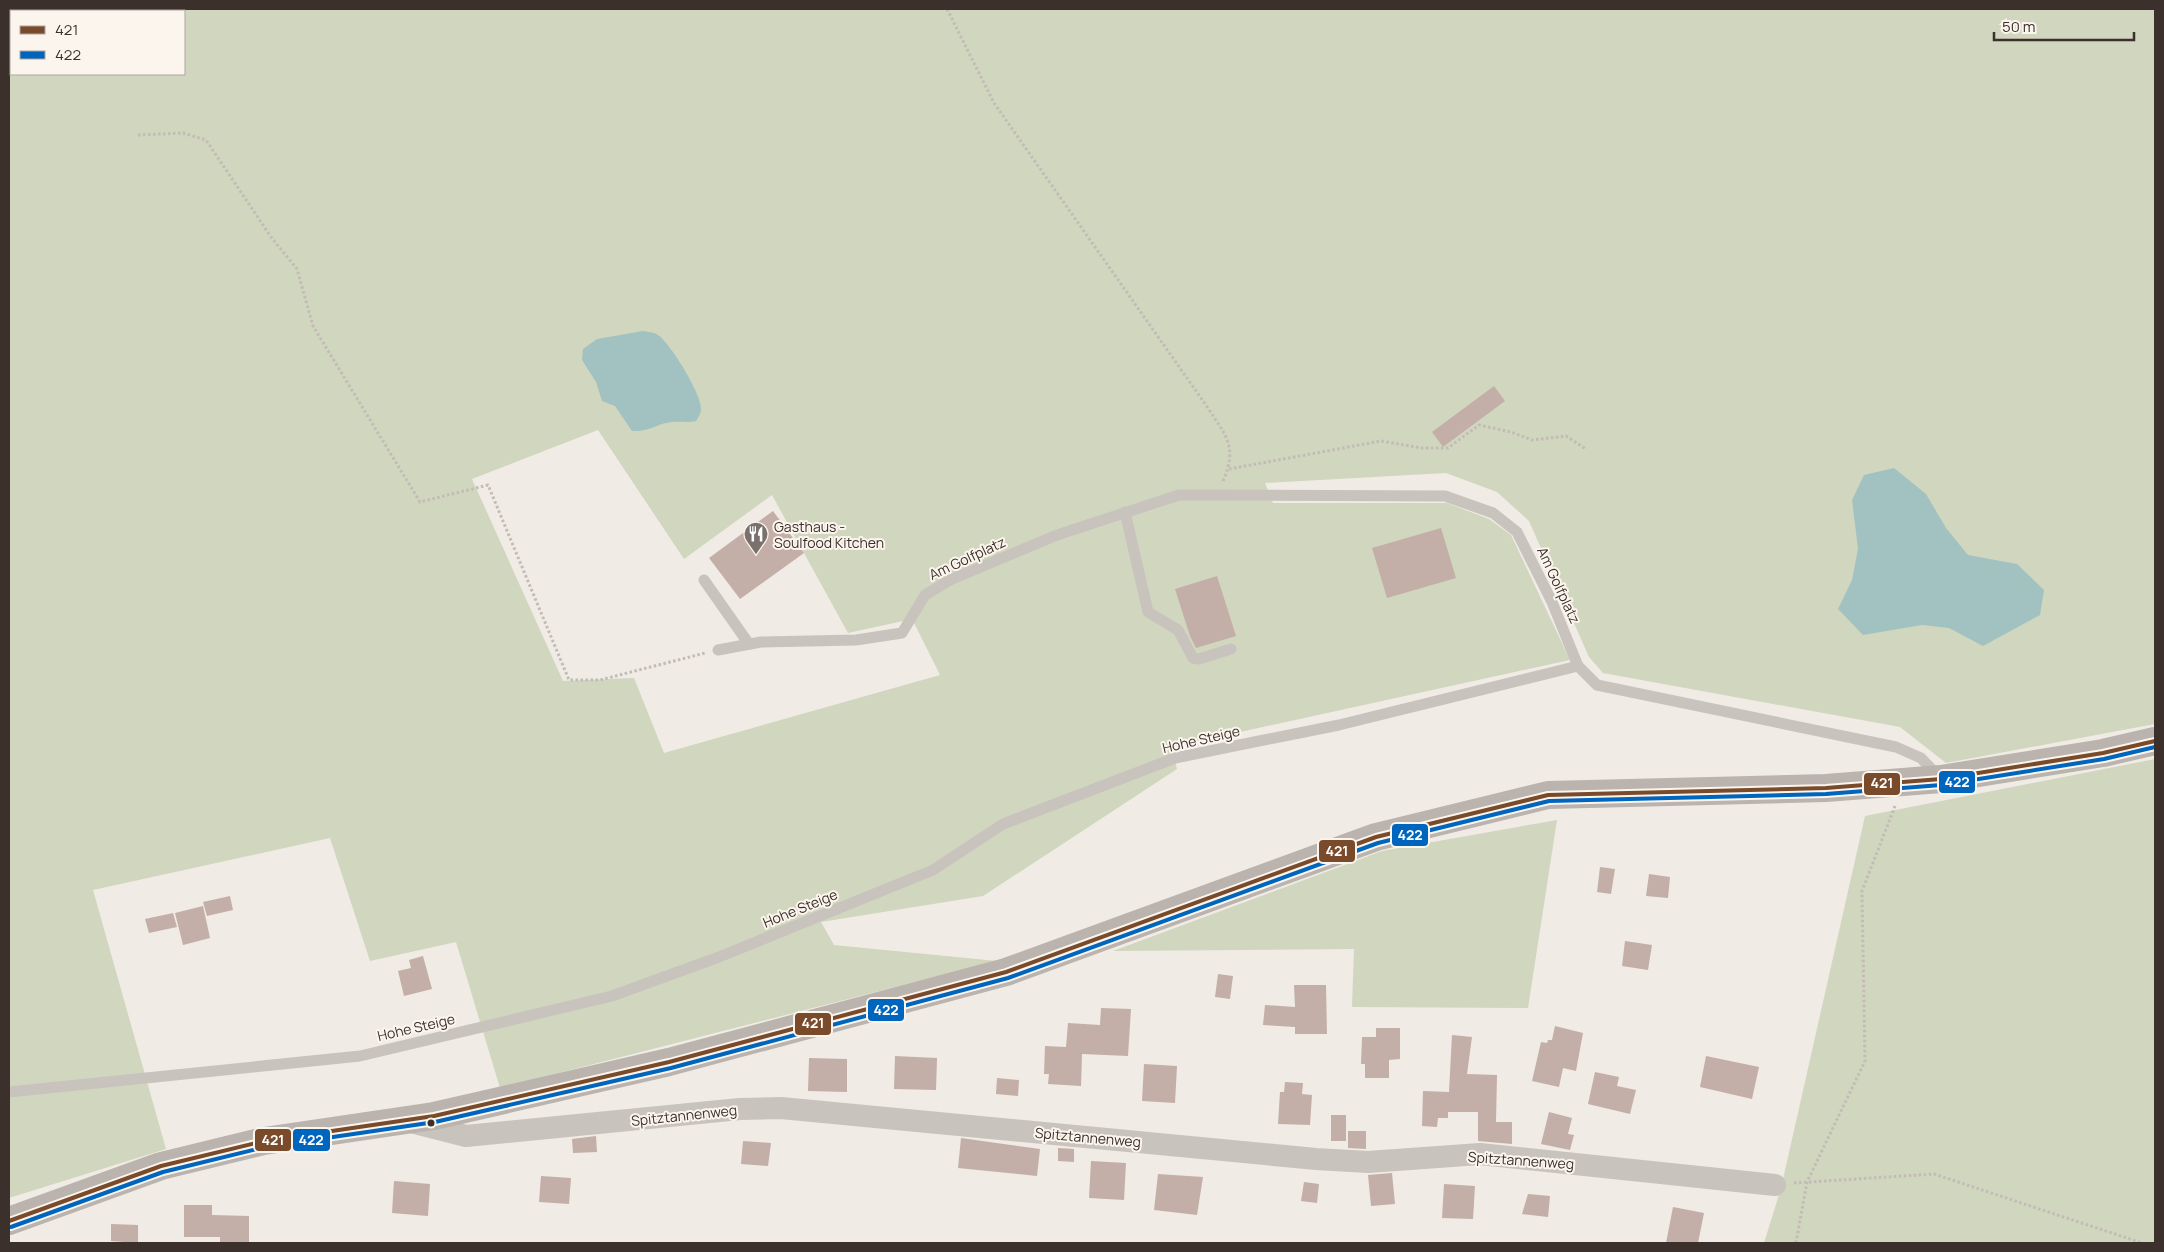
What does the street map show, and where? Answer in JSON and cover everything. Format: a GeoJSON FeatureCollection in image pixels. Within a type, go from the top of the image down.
{"type":"FeatureCollection","features":[{"type":"Feature","properties":{"kind":"main road"},"geometry":{"type":"LineString","coordinates":[[9,1221],[161,1166],[264,1141],[434,1116],[669,1062],[1006,972],[1376,837],[1548,795],[1826,788],[1941,779],[2103,753],[2155,742]]}},
{"type":"Feature","properties":{"kind":"street","name":"Spitztannenweg"},"geometry":{"type":"LineString","coordinates":[[402,1120],[438,1127],[466,1136],[740,1109],[781,1108],[1316,1159],[1368,1162],[1480,1154],[1775,1185]]}},
{"type":"Feature","properties":{"kind":"lane","name":"Am Golfplatz"},"geometry":{"type":"LineString","coordinates":[[718,650],[749,644],[856,640],[902,633],[925,594],[950,580],[1057,534],[1179,495],[1218,493],[1445,496],[1493,513],[1517,532],[1552,602],[1578,666],[1597,685],[1896,747],[1921,758],[1941,779]]}},
{"type":"Feature","properties":{"kind":"lane"},"geometry":{"type":"LineString","coordinates":[[1125,512],[1148,612],[1178,630],[1192,658],[1199,659],[1231,649]]}},
{"type":"Feature","properties":{"kind":"lane"},"geometry":{"type":"LineString","coordinates":[[704,580],[749,644]]}},
{"type":"Feature","properties":{"kind":"lane","name":"Hohe Steige"},"geometry":{"type":"LineString","coordinates":[[9,1092],[360,1056],[612,996],[719,957],[933,870],[1003,824],[1175,758],[1339,725],[1578,666]]}},
{"type":"Feature","properties":{"kind":"path"},"geometry":{"type":"LineString","coordinates":[[946,9],[994,102],[1203,400],[1230,442],[1229,469],[1218,493]]}},
{"type":"Feature","properties":{"kind":"path"},"geometry":{"type":"LineString","coordinates":[[138,135],[183,133],[206,140],[272,237],[297,270],[313,326],[420,502],[488,485],[569,680],[600,680],[718,650]]}},
{"type":"Feature","properties":{"kind":"path"},"geometry":{"type":"LineString","coordinates":[[1229,469],[1381,441],[1422,448],[1448,448],[1479,425],[1511,432],[1532,440],[1566,436],[1586,450]]}},
{"type":"Feature","properties":{"kind":"path"},"geometry":{"type":"LineString","coordinates":[[1796,1243],[1807,1182],[1865,1061],[1862,891],[1904,782]]}},
{"type":"Feature","properties":{"kind":"path"},"geometry":{"type":"LineString","coordinates":[[1775,1185],[1934,1174],[2142,1243]]}},
{"type":"Feature","properties":{"kind":"green space"},"geometry":{"type":"Polygon","coordinates":[[[9,9],[2155,9],[2155,724],[1946,763],[1900,727],[1603,673],[1589,657],[1529,521],[1497,492],[1446,473],[1265,483],[1273,503],[1447,503],[1489,519],[1511,535],[1570,660],[1171,747],[1177,769],[983,896],[821,922],[834,945],[997,961],[500,1088],[456,942],[370,961],[330,838],[93,890],[166,1149],[9,1198],[9,9]],[[598,430],[472,479],[563,681],[634,678],[664,753],[940,675],[912,619],[848,633],[772,495],[684,559],[598,430]]]}},
{"type":"Feature","properties":{"kind":"green space"},"geometry":{"type":"Polygon","coordinates":[[[2155,759],[2155,1243],[1764,1243],[1781,1188],[1865,816],[2155,759]]]}},
{"type":"Feature","properties":{"kind":"green space"},"geometry":{"type":"Polygon","coordinates":[[[1557,820],[1528,1008],[1352,1007],[1354,949],[1113,951],[1382,851],[1557,820]]]}},
{"type":"Feature","properties":{"kind":"water"},"geometry":{"type":"Polygon","coordinates":[[[643,331],[656,334],[663,340],[685,370],[700,403],[701,411],[696,421],[667,423],[644,430],[632,431],[615,406],[602,401],[596,382],[582,360],[583,349],[597,339],[643,331]]]}},
{"type":"Feature","properties":{"kind":"water"},"geometry":{"type":"Polygon","coordinates":[[[1894,468],[1926,494],[1946,528],[1968,555],[2017,564],[2044,590],[2040,615],[1983,646],[1949,628],[1922,625],[1863,635],[1838,609],[1852,580],[1858,549],[1852,500],[1864,475],[1894,468]]]}},
{"type":"Feature","properties":{"kind":"building"},"geometry":{"type":"Polygon","coordinates":[[[1494,386],[1505,401],[1443,447],[1432,432],[1494,386]]]}},
{"type":"Feature","properties":{"kind":"building","name":"Gasthaus - Soulfood Kitchen"},"geometry":{"type":"Polygon","coordinates":[[[773,511],[804,553],[740,599],[709,558],[773,511]]]}},
{"type":"Feature","properties":{"kind":"building"},"geometry":{"type":"Polygon","coordinates":[[[1441,528],[1456,578],[1387,598],[1372,548],[1441,528]]]}},
{"type":"Feature","properties":{"kind":"building"},"geometry":{"type":"Polygon","coordinates":[[[1217,576],[1236,636],[1196,648],[1190,636],[1175,589],[1217,576]]]}},
{"type":"Feature","properties":{"kind":"building"},"geometry":{"type":"Polygon","coordinates":[[[1600,867],[1615,869],[1611,894],[1597,892],[1600,867]]]}},
{"type":"Feature","properties":{"kind":"building"},"geometry":{"type":"Polygon","coordinates":[[[1649,874],[1670,877],[1668,898],[1646,896],[1649,874]]]}},
{"type":"Feature","properties":{"kind":"building"},"geometry":{"type":"Polygon","coordinates":[[[230,896],[233,910],[207,916],[203,902],[230,896]]]}},
{"type":"Feature","properties":{"kind":"building"},"geometry":{"type":"Polygon","coordinates":[[[203,906],[210,938],[183,945],[175,913],[203,906]]]}},
{"type":"Feature","properties":{"kind":"building"},"geometry":{"type":"Polygon","coordinates":[[[173,913],[177,927],[149,933],[145,919],[173,913]]]}},
{"type":"Feature","properties":{"kind":"building"},"geometry":{"type":"Polygon","coordinates":[[[1625,941],[1652,945],[1648,970],[1622,966],[1625,941]]]}},
{"type":"Feature","properties":{"kind":"building"},"geometry":{"type":"Polygon","coordinates":[[[423,956],[432,989],[404,996],[398,971],[411,968],[409,960],[423,956]]]}},
{"type":"Feature","properties":{"kind":"building"},"geometry":{"type":"Polygon","coordinates":[[[1218,974],[1233,976],[1230,999],[1215,997],[1218,974]]]}},
{"type":"Feature","properties":{"kind":"building"},"geometry":{"type":"Polygon","coordinates":[[[1294,985],[1326,985],[1327,1034],[1295,1034],[1295,1027],[1263,1025],[1265,1005],[1295,1007],[1294,985]]]}},
{"type":"Feature","properties":{"kind":"building"},"geometry":{"type":"Polygon","coordinates":[[[1101,1008],[1131,1009],[1128,1056],[1082,1054],[1081,1086],[1048,1084],[1049,1074],[1044,1074],[1045,1046],[1066,1047],[1068,1023],[1100,1025],[1101,1008]]]}},
{"type":"Feature","properties":{"kind":"building"},"geometry":{"type":"Polygon","coordinates":[[[1555,1026],[1583,1033],[1576,1071],[1563,1068],[1559,1087],[1532,1081],[1541,1042],[1547,1043],[1548,1040],[1552,1040],[1555,1026]]]}},
{"type":"Feature","properties":{"kind":"building"},"geometry":{"type":"Polygon","coordinates":[[[1376,1028],[1400,1028],[1400,1059],[1389,1060],[1389,1078],[1365,1078],[1365,1064],[1361,1064],[1362,1037],[1376,1037],[1376,1028]]]}},
{"type":"Feature","properties":{"kind":"building"},"geometry":{"type":"Polygon","coordinates":[[[1452,1035],[1472,1037],[1467,1074],[1497,1075],[1496,1122],[1512,1122],[1512,1144],[1478,1141],[1478,1112],[1448,1112],[1448,1118],[1438,1118],[1437,1127],[1422,1126],[1423,1091],[1449,1092],[1452,1035]]]}},
{"type":"Feature","properties":{"kind":"building"},"geometry":{"type":"Polygon","coordinates":[[[895,1056],[937,1058],[936,1090],[894,1089],[895,1056]]]}},
{"type":"Feature","properties":{"kind":"building"},"geometry":{"type":"Polygon","coordinates":[[[1706,1056],[1759,1067],[1752,1099],[1700,1087],[1706,1056]]]}},
{"type":"Feature","properties":{"kind":"building"},"geometry":{"type":"Polygon","coordinates":[[[809,1058],[847,1059],[847,1092],[808,1091],[809,1058]]]}},
{"type":"Feature","properties":{"kind":"building"},"geometry":{"type":"Polygon","coordinates":[[[1144,1064],[1177,1066],[1175,1103],[1142,1101],[1144,1064]]]}},
{"type":"Feature","properties":{"kind":"building"},"geometry":{"type":"Polygon","coordinates":[[[1595,1072],[1619,1077],[1617,1086],[1636,1090],[1630,1114],[1588,1104],[1595,1072]]]}},
{"type":"Feature","properties":{"kind":"building"},"geometry":{"type":"Polygon","coordinates":[[[997,1078],[1019,1080],[1018,1096],[996,1094],[997,1078]]]}},
{"type":"Feature","properties":{"kind":"building"},"geometry":{"type":"Polygon","coordinates":[[[1285,1082],[1303,1083],[1302,1094],[1312,1095],[1310,1125],[1278,1124],[1280,1092],[1284,1092],[1285,1082]]]}},
{"type":"Feature","properties":{"kind":"building"},"geometry":{"type":"Polygon","coordinates":[[[1549,1112],[1572,1118],[1568,1134],[1574,1135],[1570,1150],[1541,1144],[1549,1112]]]}},
{"type":"Feature","properties":{"kind":"building"},"geometry":{"type":"Polygon","coordinates":[[[1331,1115],[1346,1115],[1346,1141],[1331,1141],[1331,1115]]]}},
{"type":"Feature","properties":{"kind":"building"},"geometry":{"type":"Polygon","coordinates":[[[1348,1131],[1366,1131],[1366,1149],[1348,1148],[1348,1131]]]}},
{"type":"Feature","properties":{"kind":"building"},"geometry":{"type":"Polygon","coordinates":[[[596,1136],[597,1152],[573,1153],[572,1139],[596,1136]]]}},
{"type":"Feature","properties":{"kind":"building"},"geometry":{"type":"Polygon","coordinates":[[[961,1138],[1040,1149],[1037,1176],[958,1168],[961,1138]]]}},
{"type":"Feature","properties":{"kind":"building"},"geometry":{"type":"Polygon","coordinates":[[[743,1141],[771,1143],[768,1166],[741,1164],[743,1141]]]}},
{"type":"Feature","properties":{"kind":"building"},"geometry":{"type":"Polygon","coordinates":[[[1058,1148],[1074,1149],[1074,1162],[1058,1161],[1058,1148]]]}},
{"type":"Feature","properties":{"kind":"building"},"geometry":{"type":"Polygon","coordinates":[[[1091,1161],[1126,1163],[1124,1200],[1089,1198],[1091,1161]]]}},
{"type":"Feature","properties":{"kind":"building"},"geometry":{"type":"Polygon","coordinates":[[[1392,1173],[1395,1204],[1371,1206],[1368,1175],[1392,1173]]]}},
{"type":"Feature","properties":{"kind":"building"},"geometry":{"type":"Polygon","coordinates":[[[1158,1174],[1203,1177],[1197,1215],[1154,1210],[1158,1174]]]}},
{"type":"Feature","properties":{"kind":"building"},"geometry":{"type":"Polygon","coordinates":[[[541,1176],[571,1178],[569,1204],[539,1202],[541,1176]]]}},
{"type":"Feature","properties":{"kind":"building"},"geometry":{"type":"Polygon","coordinates":[[[394,1181],[430,1184],[428,1216],[392,1213],[394,1181]]]}},
{"type":"Feature","properties":{"kind":"building"},"geometry":{"type":"Polygon","coordinates":[[[1304,1182],[1319,1184],[1317,1203],[1301,1201],[1304,1182]]]}},
{"type":"Feature","properties":{"kind":"building"},"geometry":{"type":"Polygon","coordinates":[[[1444,1184],[1475,1186],[1473,1219],[1442,1218],[1444,1184]]]}},
{"type":"Feature","properties":{"kind":"building"},"geometry":{"type":"Polygon","coordinates":[[[1528,1194],[1550,1196],[1548,1217],[1522,1214],[1528,1194]]]}},
{"type":"Feature","properties":{"kind":"building"},"geometry":{"type":"Polygon","coordinates":[[[184,1205],[212,1205],[212,1215],[249,1216],[249,1243],[220,1243],[220,1237],[184,1237],[184,1205]]]}},
{"type":"Feature","properties":{"kind":"building"},"geometry":{"type":"Polygon","coordinates":[[[1673,1207],[1704,1213],[1698,1243],[1666,1243],[1673,1207]]]}},
{"type":"Feature","properties":{"kind":"building"},"geometry":{"type":"Polygon","coordinates":[[[111,1224],[138,1225],[138,1243],[111,1241],[111,1224]]]}},
{"type":"Feature","properties":{"kind":"transit line","name":"421"},"geometry":{"type":"LineString","coordinates":[[9,1221],[161,1166],[264,1141],[434,1116],[669,1062],[1006,972],[1376,837],[1548,795],[1826,788],[1941,779],[2103,753],[2155,741]]}},
{"type":"Feature","properties":{"kind":"transit line","name":"422"},"geometry":{"type":"LineString","coordinates":[[11,1227],[163,1172],[265,1147],[435,1122],[671,1068],[1008,978],[1378,843],[1549,801],[1826,794],[1941,785],[2104,759],[2155,747]]}},
{"type":"Feature","properties":{"kind":"place","name":"Gasthaus - Soulfood Kitchen"},"geometry":{"type":"Point","coordinates":[756,555]}}]}
